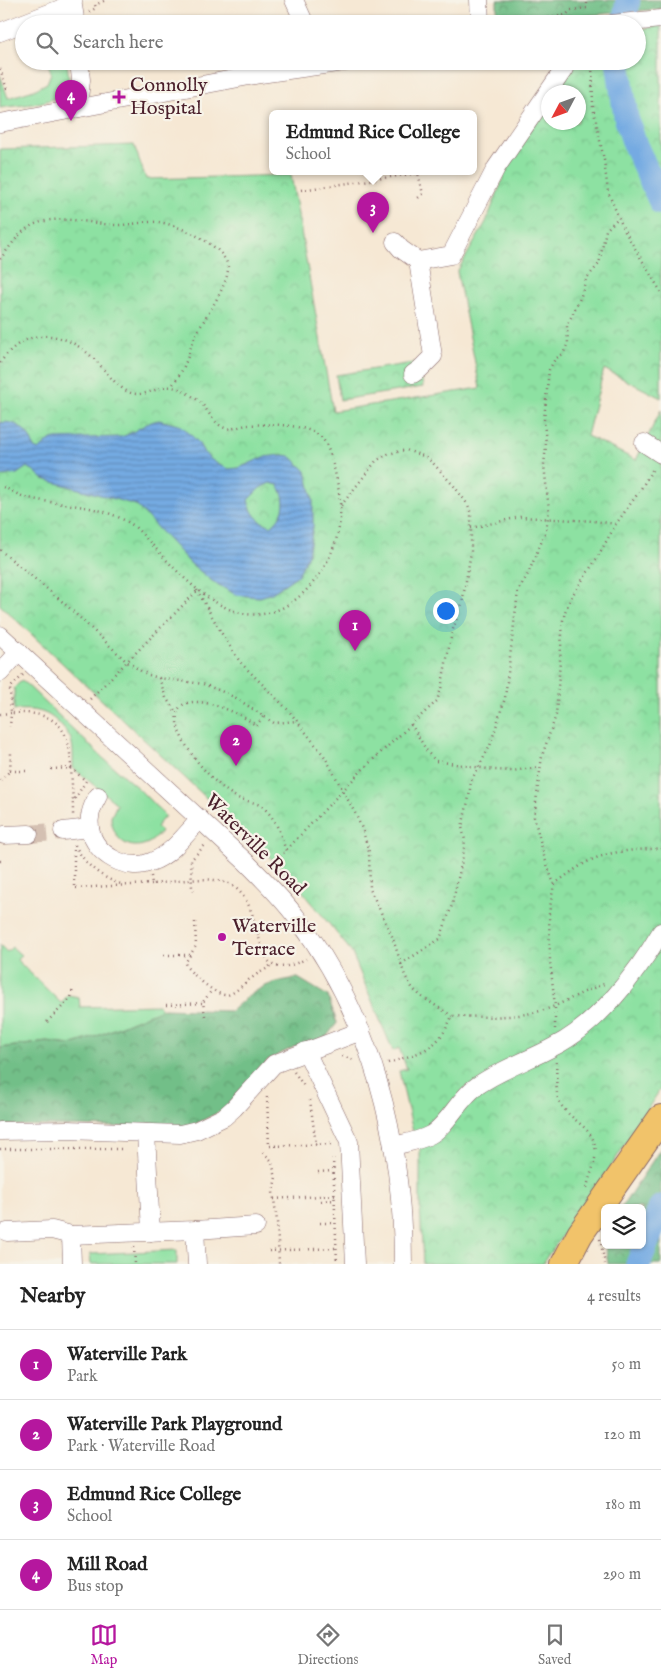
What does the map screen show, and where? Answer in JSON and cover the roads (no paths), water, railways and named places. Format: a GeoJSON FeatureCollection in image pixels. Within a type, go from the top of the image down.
{"type":"FeatureCollection","features":[{"type":"Feature","properties":{"kind":"highway"},"geometry":{"type":"LineString","coordinates":[[564,1264],[580,1234],[661,1118]]}},
{"type":"Feature","properties":{"kind":"street"},"geometry":{"type":"LineString","coordinates":[[44,15],[60,9],[73,0],[79,15]]}},
{"type":"Feature","properties":{"kind":"street"},"geometry":{"type":"LineString","coordinates":[[294,0],[301,15]]}},
{"type":"Feature","properties":{"kind":"street"},"geometry":{"type":"LineString","coordinates":[[479,0],[484,15]]}},
{"type":"Feature","properties":{"kind":"street"},"geometry":{"type":"LineString","coordinates":[[0,32],[15,26]]}},
{"type":"Feature","properties":{"kind":"street"},"geometry":{"type":"LineString","coordinates":[[78,108],[81,80],[80,70]]}},
{"type":"Feature","properties":{"kind":"street"},"geometry":{"type":"LineString","coordinates":[[0,123],[282,70]]}},
{"type":"Feature","properties":{"kind":"street"},"geometry":{"type":"LineString","coordinates":[[395,242],[401,249],[424,260],[451,255],[496,168],[563,70]]}},
{"type":"Feature","properties":{"kind":"street"},"geometry":{"type":"LineString","coordinates":[[413,374],[433,356],[424,260]]}},
{"type":"Feature","properties":{"kind":"street"},"geometry":{"type":"LineString","coordinates":[[644,443],[661,454]]}},
{"type":"Feature","properties":{"kind":"street","name":"Waterville Road"},"geometry":{"type":"LineString","coordinates":[[0,635],[215,834],[278,896],[321,952],[335,975],[361,1031],[375,1067],[384,1099],[397,1166],[403,1239],[403,1264]]}},
{"type":"Feature","properties":{"kind":"street"},"geometry":{"type":"LineString","coordinates":[[0,673],[26,658]]}},
{"type":"Feature","properties":{"kind":"street"},"geometry":{"type":"LineString","coordinates":[[98,796],[91,812],[75,830],[98,845],[112,859],[123,863],[138,865],[161,858],[200,820]]}},
{"type":"Feature","properties":{"kind":"street"},"geometry":{"type":"LineString","coordinates":[[4,835],[30,834]]}},
{"type":"Feature","properties":{"kind":"street"},"geometry":{"type":"LineString","coordinates":[[393,1146],[429,1135],[479,1084],[556,1046],[572,1035],[594,1017],[626,981],[650,950],[661,932]]}},
{"type":"Feature","properties":{"kind":"street"},"geometry":{"type":"LineString","coordinates":[[0,1132],[67,1130],[180,1134],[197,1130],[224,1117],[274,1064],[361,1031]]}},
{"type":"Feature","properties":{"kind":"street"},"geometry":{"type":"LineString","coordinates":[[306,1051],[340,1143],[352,1194],[354,1256]]}},
{"type":"Feature","properties":{"kind":"street"},"geometry":{"type":"LineString","coordinates":[[146,1134],[151,1232]]}},
{"type":"Feature","properties":{"kind":"street"},"geometry":{"type":"LineString","coordinates":[[6,1232],[52,1230],[71,1235],[256,1226]]}},
{"type":"Feature","properties":{"kind":"street"},"geometry":{"type":"LineString","coordinates":[[195,1230],[198,1264]]}},
{"type":"Feature","properties":{"kind":"street"},"geometry":{"type":"LineString","coordinates":[[71,1235],[72,1264]]}},
{"type":"Feature","properties":{"kind":"water"},"geometry":{"type":"Polygon","coordinates":[[[159,420],[182,426],[198,442],[209,458],[229,469],[239,468],[264,457],[282,455],[290,456],[306,471],[313,500],[313,527],[308,555],[298,575],[272,593],[260,597],[236,595],[212,581],[190,563],[136,505],[43,479],[27,467],[17,474],[0,476],[0,423],[12,423],[22,428],[34,448],[39,450],[51,439],[121,437],[159,420]],[[270,483],[260,488],[248,500],[256,516],[262,522],[271,526],[276,522],[284,507],[283,496],[278,485],[270,483]]]}},
{"type":"Feature","properties":{"kind":"waterway"},"geometry":{"type":"LineString","coordinates":[[626,15],[628,0]]}},
{"type":"Feature","properties":{"kind":"waterway"},"geometry":{"type":"LineString","coordinates":[[619,70],[626,117],[635,145],[661,202]]}},
{"type":"Feature","properties":{"kind":"waterway"},"geometry":{"type":"LineString","coordinates":[[638,1264],[661,1207]]}},
{"type":"Feature","properties":{"kind":"tunnel"},"geometry":{"type":"LineString","coordinates":[[29,834],[63,831]]}},
{"type":"Feature","properties":{"kind":"place","name":"Connolly Hospital"},"geometry":{"type":"Point","coordinates":[119,97]}},
{"type":"Feature","properties":{"kind":"place","name":"Mill Road"},"geometry":{"type":"Point","coordinates":[71,121]}},
{"type":"Feature","properties":{"kind":"place","name":"Edmund Rice College"},"geometry":{"type":"Point","coordinates":[373,233]}},
{"type":"Feature","properties":{"kind":"place","name":"Waterville Park"},"geometry":{"type":"Point","coordinates":[355,651]}},
{"type":"Feature","properties":{"kind":"place","name":"Waterville Park Playground"},"geometry":{"type":"Point","coordinates":[236,766]}},
{"type":"Feature","properties":{"kind":"place","name":"Waterville Terrace"},"geometry":{"type":"Point","coordinates":[222,937]}}]}
